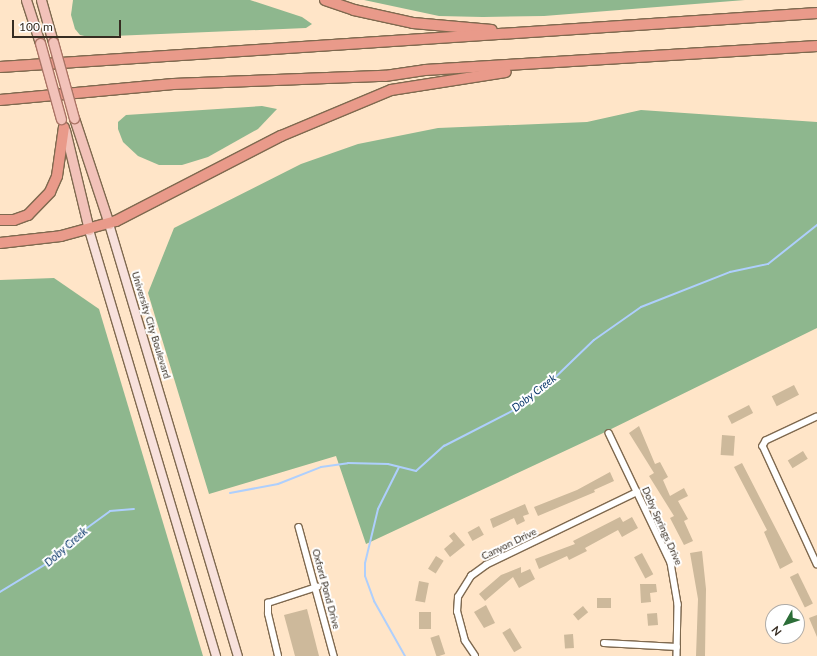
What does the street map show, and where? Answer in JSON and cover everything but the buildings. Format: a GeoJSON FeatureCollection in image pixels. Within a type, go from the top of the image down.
{"type":"FeatureCollection","features":[{"type":"Feature","properties":{"kind":"highway"},"geometry":{"type":"LineString","coordinates":[[325,0],[354,10],[413,24],[532,32]]}},
{"type":"Feature","properties":{"kind":"highway"},"geometry":{"type":"LineString","coordinates":[[0,67],[817,13]]}},
{"type":"Feature","properties":{"kind":"highway"},"geometry":{"type":"LineString","coordinates":[[0,100],[174,84],[385,76],[817,46]]}},
{"type":"Feature","properties":{"kind":"highway"},"geometry":{"type":"LineString","coordinates":[[0,243],[30,242],[89,230],[109,224],[281,136],[391,90],[541,64]]}},
{"type":"Feature","properties":{"kind":"highway"},"geometry":{"type":"LineString","coordinates":[[0,220],[14,220],[28,215],[50,192],[57,176],[63,123]]}},
{"type":"Feature","properties":{"kind":"main road"},"geometry":{"type":"LineString","coordinates":[[26,0],[63,123],[89,230],[216,656]]}},
{"type":"Feature","properties":{"kind":"main road","name":"University City Boulevard"},"geometry":{"type":"LineString","coordinates":[[41,0],[54,42],[74,118],[109,224],[238,656]]}},
{"type":"Feature","properties":{"kind":"street"},"geometry":{"type":"LineString","coordinates":[[817,417],[766,442],[763,446],[817,564]]}},
{"type":"Feature","properties":{"kind":"street","name":"Doby Springs Drive"},"geometry":{"type":"LineString","coordinates":[[609,433],[637,492],[675,579],[677,656]]}},
{"type":"Feature","properties":{"kind":"street","name":"Canyon Drive"},"geometry":{"type":"LineString","coordinates":[[476,656],[465,641],[457,612],[458,597],[471,576],[486,565],[637,492]]}},
{"type":"Feature","properties":{"kind":"street","name":"Oxford Pond Drive"},"geometry":{"type":"LineString","coordinates":[[299,527],[334,656]]}},
{"type":"Feature","properties":{"kind":"street"},"geometry":{"type":"LineString","coordinates":[[278,656],[268,614],[268,603],[316,587]]}},
{"type":"Feature","properties":{"kind":"street"},"geometry":{"type":"LineString","coordinates":[[604,644],[677,647]]}},
{"type":"Feature","properties":{"kind":"green space"},"geometry":{"type":"Polygon","coordinates":[[[73,0],[250,0],[302,17],[312,24],[306,28],[89,37],[80,35],[75,29],[71,15],[73,0]]]}},
{"type":"Feature","properties":{"kind":"green space"},"geometry":{"type":"Polygon","coordinates":[[[364,0],[745,0],[544,16],[483,17],[439,16],[364,0]]]}},
{"type":"Feature","properties":{"kind":"green space"},"geometry":{"type":"Polygon","coordinates":[[[262,106],[277,109],[258,129],[208,157],[182,165],[159,165],[138,156],[123,142],[118,129],[118,122],[126,115],[262,106]]]}},
{"type":"Feature","properties":{"kind":"green space"},"geometry":{"type":"Polygon","coordinates":[[[641,110],[817,122],[817,328],[599,435],[366,544],[336,456],[209,494],[148,293],[174,228],[301,164],[358,144],[438,128],[587,122],[641,110]]]}},
{"type":"Feature","properties":{"kind":"green space"},"geometry":{"type":"Polygon","coordinates":[[[54,278],[99,309],[203,656],[0,656],[0,280],[54,278]]]}},
{"type":"Feature","properties":{"kind":"waterway","name":"Doby Creek"},"geometry":{"type":"LineString","coordinates":[[230,493],[278,484],[321,467],[348,463],[388,464],[416,471],[444,446],[514,410],[542,390],[594,340],[641,307],[730,272],[768,264],[817,225]]}},
{"type":"Feature","properties":{"kind":"waterway"},"geometry":{"type":"LineString","coordinates":[[399,467],[378,509],[365,563],[365,576],[374,601],[405,656]]}},
{"type":"Feature","properties":{"kind":"waterway","name":"Doby Creek"},"geometry":{"type":"LineString","coordinates":[[0,592],[56,558],[80,533],[110,511],[134,509]]}}]}
